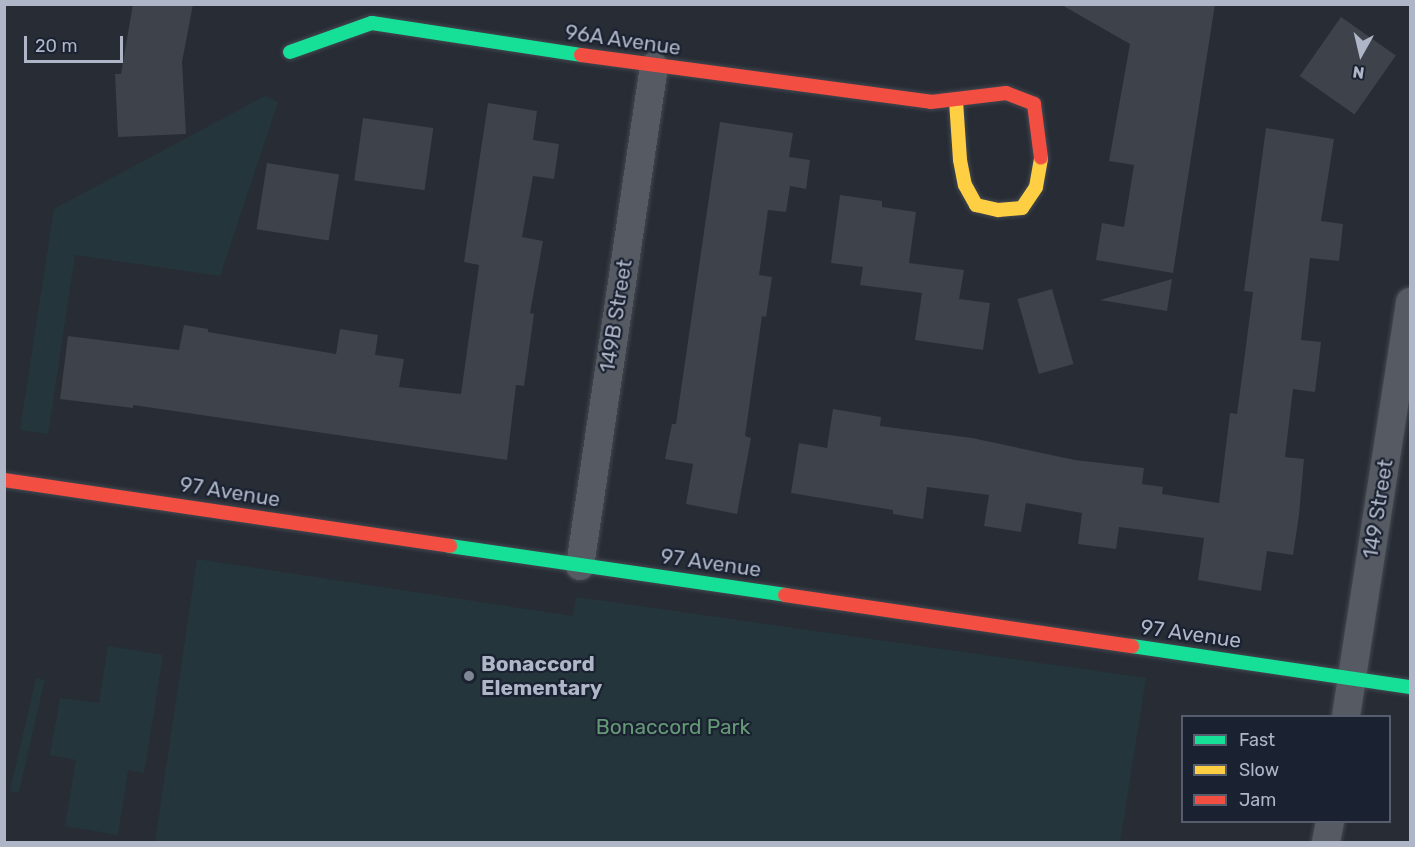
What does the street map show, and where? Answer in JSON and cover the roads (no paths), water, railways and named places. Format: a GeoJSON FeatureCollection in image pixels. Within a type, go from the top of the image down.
{"type":"FeatureCollection","features":[{"type":"Feature","properties":{"kind":"street","name":"96A Avenue"},"geometry":{"type":"LineString","coordinates":[[290,52],[372,23],[654,66],[931,102],[956,101],[982,93],[1006,93],[1034,104],[1042,155],[1036,187],[1022,208],[998,210],[976,205],[965,185],[960,160],[956,101]]}},
{"type":"Feature","properties":{"kind":"street","name":"149B Street"},"geometry":{"type":"LineString","coordinates":[[580,566],[654,66]]}},
{"type":"Feature","properties":{"kind":"street","name":"149 Street"},"geometry":{"type":"LineString","coordinates":[[1347,715],[1410,302]]}},
{"type":"Feature","properties":{"kind":"street","name":"97 Avenue"},"geometry":{"type":"LineString","coordinates":[[4,480],[1410,687]]}},
{"type":"Feature","properties":{"kind":"street"},"geometry":{"type":"LineString","coordinates":[[1326,843],[1330,823]]}},
{"type":"Feature","properties":{"kind":"place","name":"Bonaccord Elementary"},"geometry":{"type":"Point","coordinates":[469,676]}},
{"type":"Feature","properties":{"kind":"park label","name":"Bonaccord Park"},"geometry":{"type":"Point","coordinates":[673,727]}}]}
